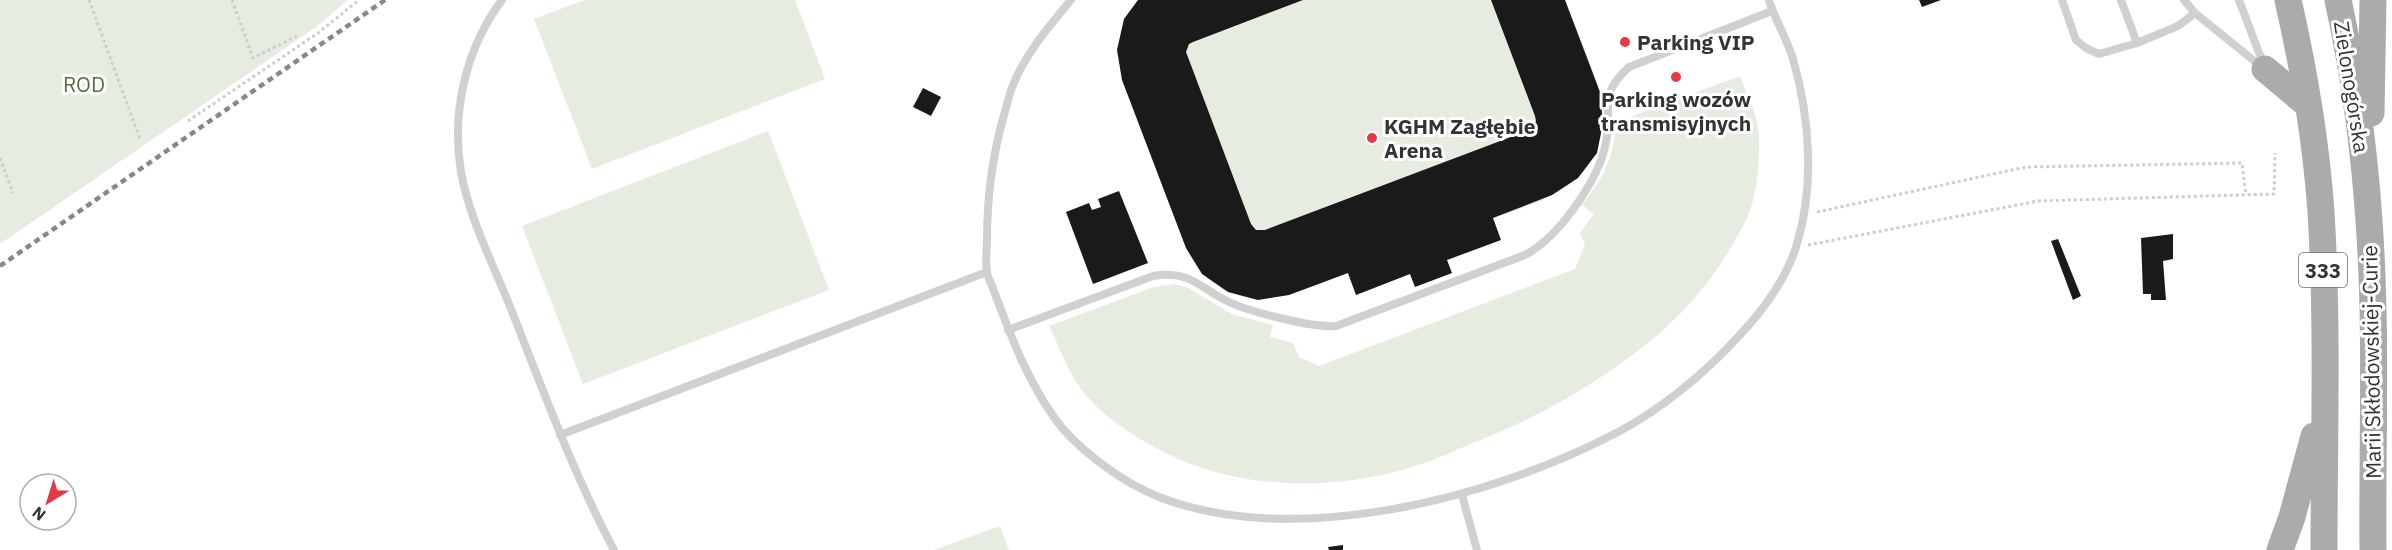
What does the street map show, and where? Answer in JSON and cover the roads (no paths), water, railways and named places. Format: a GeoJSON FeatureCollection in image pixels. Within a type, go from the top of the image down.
{"type":"FeatureCollection","features":[{"type":"Feature","properties":{"kind":"main road","name":"333"},"geometry":{"type":"LineString","coordinates":[[2288,0],[2308,105],[2316,164],[2323,267],[2324,550]]}},
{"type":"Feature","properties":{"kind":"main road","name":"Zielonogórska"},"geometry":{"type":"LineString","coordinates":[[2338,0],[2353,78],[2365,174]]}},
{"type":"Feature","properties":{"kind":"main road"},"geometry":{"type":"LineString","coordinates":[[2365,174],[2371,104],[2373,0]]}},
{"type":"Feature","properties":{"kind":"main road"},"geometry":{"type":"LineString","coordinates":[[2265,69],[2308,105]]}},
{"type":"Feature","properties":{"kind":"main road","name":"Marii Skłodowskiej-Curie"},"geometry":{"type":"LineString","coordinates":[[2365,174],[2372,280],[2373,550]]}},
{"type":"Feature","properties":{"kind":"main road"},"geometry":{"type":"LineString","coordinates":[[2280,550],[2310,456],[2324,375]]}},
{"type":"Feature","properties":{"kind":"main road"},"geometry":{"type":"LineString","coordinates":[[2372,417],[2382,458],[2392,522]]}},
{"type":"Feature","properties":{"kind":"lane"},"geometry":{"type":"LineString","coordinates":[[502,0],[474,50],[461,90],[458,131],[461,172],[474,218],[560,435],[589,503],[615,550]]}},
{"type":"Feature","properties":{"kind":"lane"},"geometry":{"type":"LineString","coordinates":[[1071,0],[1045,31],[1013,84],[995,149],[987,197],[987,272],[1008,330],[1029,375],[1062,428],[1110,470],[1158,497],[1212,513],[1265,520],[1364,514],[1462,495],[1517,477],[1621,431],[1671,397],[1715,362],[1759,315],[1796,248],[1803,215],[1808,178],[1805,119],[1792,57],[1769,0]]}},
{"type":"Feature","properties":{"kind":"lane"},"geometry":{"type":"LineString","coordinates":[[2062,0],[2076,40],[2099,54],[2137,43],[2178,26],[2195,13]]}},
{"type":"Feature","properties":{"kind":"lane"},"geometry":{"type":"LineString","coordinates":[[2121,0],[2137,43]]}},
{"type":"Feature","properties":{"kind":"lane"},"geometry":{"type":"LineString","coordinates":[[2184,0],[2195,13],[2265,69]]}},
{"type":"Feature","properties":{"kind":"lane"},"geometry":{"type":"LineString","coordinates":[[2239,0],[2265,69]]}},
{"type":"Feature","properties":{"kind":"lane"},"geometry":{"type":"LineString","coordinates":[[1008,330],[1153,276],[1171,273],[1185,277],[1239,306],[1313,326],[1336,326],[1525,255],[1537,248],[1553,233],[1579,199],[1597,169],[1607,141],[1609,94],[1616,79],[1629,67],[1772,11]]}},
{"type":"Feature","properties":{"kind":"lane"},"geometry":{"type":"LineString","coordinates":[[560,435],[987,272]]}},
{"type":"Feature","properties":{"kind":"lane"},"geometry":{"type":"LineString","coordinates":[[1462,495],[1477,550]]}},
{"type":"Feature","properties":{"kind":"railway"},"geometry":{"type":"LineString","coordinates":[[0,266],[385,0]]}},
{"type":"Feature","properties":{"kind":"place","name":"Parking VIP"},"geometry":{"type":"Point","coordinates":[1625,42]}},
{"type":"Feature","properties":{"kind":"place","name":"Parking wozów transmisyjnych"},"geometry":{"type":"Point","coordinates":[1676,77]}},
{"type":"Feature","properties":{"kind":"place","name":"KGHM Zagłębie Arena"},"geometry":{"type":"Point","coordinates":[1372,138]}},
{"type":"Feature","properties":{"kind":"park label","name":"ROD"},"geometry":{"type":"Point","coordinates":[84,84]}}]}
